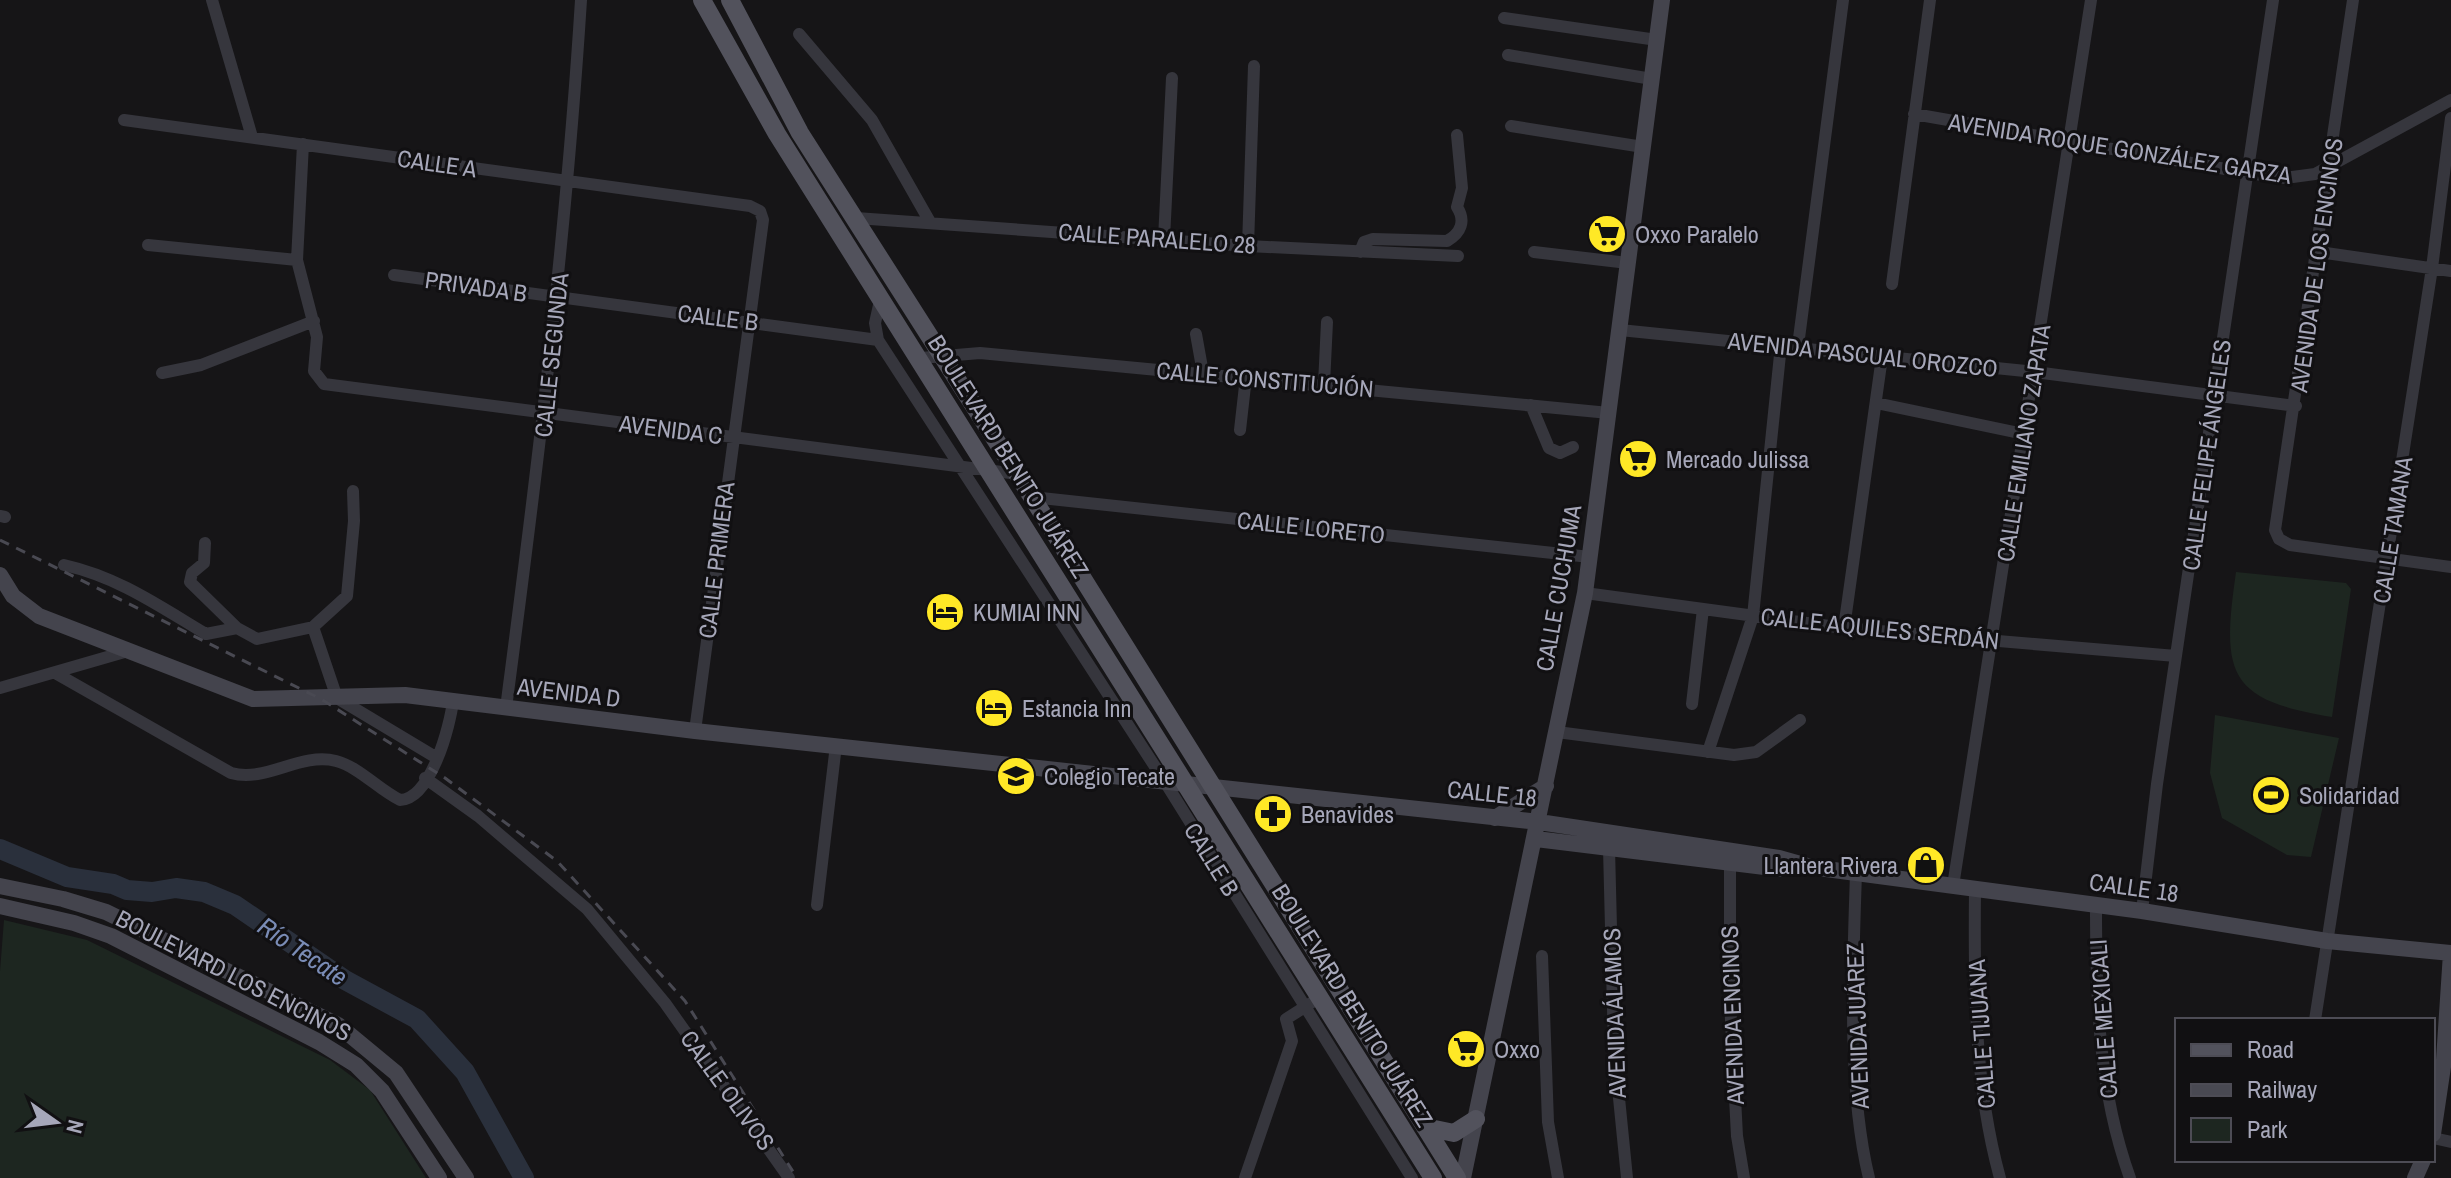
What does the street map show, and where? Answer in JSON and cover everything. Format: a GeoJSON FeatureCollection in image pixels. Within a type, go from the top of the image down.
{"type":"FeatureCollection","features":[{"type":"Feature","properties":{"kind":"main road","name":"BOULEVARD BENITO JUÁREZ"},"geometry":{"type":"LineString","coordinates":[[702,0],[757,97],[1185,783],[1312,1002],[1433,1178]]}},
{"type":"Feature","properties":{"kind":"main road","name":"BOULEVARD BENITO JUÁREZ"},"geometry":{"type":"LineString","coordinates":[[730,0],[770,81],[821,165],[1018,474],[1457,1178]]}},
{"type":"Feature","properties":{"kind":"main road"},"geometry":{"type":"LineString","coordinates":[[757,97],[765,97],[798,147],[821,165]]}},
{"type":"Feature","properties":{"kind":"main road"},"geometry":{"type":"LineString","coordinates":[[1425,1127],[1454,1133],[1476,1119]]}},
{"type":"Feature","properties":{"kind":"street"},"geometry":{"type":"LineString","coordinates":[[212,0],[252,137]]}},
{"type":"Feature","properties":{"kind":"street","name":"CALLE SEGUNDA"},"geometry":{"type":"LineString","coordinates":[[506,708],[546,413],[569,181],[581,0]]}},
{"type":"Feature","properties":{"kind":"street","name":"CALLE CUCHUMA"},"geometry":{"type":"LineString","coordinates":[[1463,1178],[1585,593],[1662,0]]}},
{"type":"Feature","properties":{"kind":"street"},"geometry":{"type":"LineString","coordinates":[[1798,346],[1843,0]]}},
{"type":"Feature","properties":{"kind":"street"},"geometry":{"type":"LineString","coordinates":[[1892,284],[1930,0]]}},
{"type":"Feature","properties":{"kind":"street","name":"CALLE EMILIANO ZAPATA"},"geometry":{"type":"LineString","coordinates":[[1953,886],[2091,0]]}},
{"type":"Feature","properties":{"kind":"street","name":"CALLE FELIPE ÁNGELES"},"geometry":{"type":"LineString","coordinates":[[2142,911],[2176,656],[2273,0]]}},
{"type":"Feature","properties":{"kind":"street","name":"AVENIDA DE LOS ENCINOS"},"geometry":{"type":"LineString","coordinates":[[2353,0],[2319,252],[2275,530],[2279,539],[2290,545],[2388,557]]}},
{"type":"Feature","properties":{"kind":"street"},"geometry":{"type":"LineString","coordinates":[[1504,18],[1657,40]]}},
{"type":"Feature","properties":{"kind":"street"},"geometry":{"type":"LineString","coordinates":[[799,34],[872,120],[930,222]]}},
{"type":"Feature","properties":{"kind":"street"},"geometry":{"type":"LineString","coordinates":[[1508,55],[1652,79]]}},
{"type":"Feature","properties":{"kind":"street"},"geometry":{"type":"LineString","coordinates":[[1248,246],[1254,66]]}},
{"type":"Feature","properties":{"kind":"street"},"geometry":{"type":"LineString","coordinates":[[1164,239],[1172,78]]}},
{"type":"Feature","properties":{"kind":"street","name":"AVENIDA ROQUE GONZÁLEZ GARZA"},"geometry":{"type":"LineString","coordinates":[[1914,114],[2248,173],[2300,178],[2331,167],[2451,100]]}},
{"type":"Feature","properties":{"kind":"street","name":"CALLE TAMANA"},"geometry":{"type":"LineString","coordinates":[[2315,1018],[2432,268],[2451,118]]}},
{"type":"Feature","properties":{"kind":"street","name":"CALLE A"},"geometry":{"type":"LineString","coordinates":[[124,120],[750,206]]}},
{"type":"Feature","properties":{"kind":"street"},"geometry":{"type":"LineString","coordinates":[[1511,126],[1643,147]]}},
{"type":"Feature","properties":{"kind":"street"},"geometry":{"type":"LineString","coordinates":[[1360,252],[1364,242],[1373,239],[1447,241],[1454,237],[1461,227],[1463,216],[1457,207],[1462,188],[1457,135]]}},
{"type":"Feature","properties":{"kind":"street"},"geometry":{"type":"LineString","coordinates":[[162,373],[201,365],[314,321],[297,260],[303,144]]}},
{"type":"Feature","properties":{"kind":"street","name":"CALLE PRIMERA"},"geometry":{"type":"LineString","coordinates":[[695,731],[763,220],[760,211],[750,206]]}},
{"type":"Feature","properties":{"kind":"street","name":"CALLE PARALELO 28"},"geometry":{"type":"LineString","coordinates":[[856,218],[1248,246],[1458,256]]}},
{"type":"Feature","properties":{"kind":"street"},"geometry":{"type":"LineString","coordinates":[[148,245],[297,260]]}},
{"type":"Feature","properties":{"kind":"street"},"geometry":{"type":"LineString","coordinates":[[1534,252],[1628,263]]}},
{"type":"Feature","properties":{"kind":"street"},"geometry":{"type":"LineString","coordinates":[[2319,252],[2451,271]]}},
{"type":"Feature","properties":{"kind":"street","name":"PRIVADA B"},"geometry":{"type":"LineString","coordinates":[[394,275],[558,297]]}},
{"type":"Feature","properties":{"kind":"street"},"geometry":{"type":"LineString","coordinates":[[878,340],[875,323],[881,296]]}},
{"type":"Feature","properties":{"kind":"street","name":"CALLE B"},"geometry":{"type":"LineString","coordinates":[[558,297],[878,340],[1312,1002],[1412,1178]]}},
{"type":"Feature","properties":{"kind":"street","name":"AVENIDA C"},"geometry":{"type":"LineString","coordinates":[[314,321],[317,337],[314,371],[324,384],[1018,474]]}},
{"type":"Feature","properties":{"kind":"street"},"geometry":{"type":"LineString","coordinates":[[1324,384],[1327,322]]}},
{"type":"Feature","properties":{"kind":"street","name":"AVENIDA PASCUAL OROZCO"},"geometry":{"type":"LineString","coordinates":[[1620,330],[2035,372],[2216,393],[2296,406]]}},
{"type":"Feature","properties":{"kind":"street"},"geometry":{"type":"LineString","coordinates":[[1196,334],[1203,373]]}},
{"type":"Feature","properties":{"kind":"street"},"geometry":{"type":"LineString","coordinates":[[1708,752],[1753,616],[1781,345]]}},
{"type":"Feature","properties":{"kind":"street","name":"CALLE CONSTITUCIÓN"},"geometry":{"type":"LineString","coordinates":[[921,358],[980,353],[1609,413]]}},
{"type":"Feature","properties":{"kind":"street"},"geometry":{"type":"LineString","coordinates":[[1844,628],[1882,357]]}},
{"type":"Feature","properties":{"kind":"street"},"geometry":{"type":"LineString","coordinates":[[1240,430],[1246,377]]}},
{"type":"Feature","properties":{"kind":"street"},"geometry":{"type":"LineString","coordinates":[[1876,403],[2024,434]]}},
{"type":"Feature","properties":{"kind":"street"},"geometry":{"type":"LineString","coordinates":[[1531,405],[1549,448],[1560,453],[1573,447]]}},
{"type":"Feature","properties":{"kind":"street"},"geometry":{"type":"LineString","coordinates":[[205,543],[204,563],[192,573],[190,582],[237,628],[257,639],[313,627],[347,596],[355,507],[353,491]]}},
{"type":"Feature","properties":{"kind":"street","name":"CALLE LORETO"},"geometry":{"type":"LineString","coordinates":[[1032,497],[1590,557]]}},
{"type":"Feature","properties":{"kind":"street"},"geometry":{"type":"LineString","coordinates":[[2388,557],[2451,567]]}},
{"type":"Feature","properties":{"kind":"street"},"geometry":{"type":"LineString","coordinates":[[64,565],[101,574],[127,586],[206,634],[237,628]]}},
{"type":"Feature","properties":{"kind":"street","name":"AVENIDA D"},"geometry":{"type":"LineString","coordinates":[[0,575],[13,596],[30,611],[253,699],[395,694],[695,731],[1165,782]]}},
{"type":"Feature","properties":{"kind":"street","name":"CALLE AQUILES SERDÁN"},"geometry":{"type":"LineString","coordinates":[[1585,593],[1844,628],[2176,656]]}},
{"type":"Feature","properties":{"kind":"street"},"geometry":{"type":"LineString","coordinates":[[1692,704],[1703,609]]}},
{"type":"Feature","properties":{"kind":"street"},"geometry":{"type":"LineString","coordinates":[[313,627],[337,698],[437,758]]}},
{"type":"Feature","properties":{"kind":"street"},"geometry":{"type":"LineString","coordinates":[[0,688],[128,651]]}},
{"type":"Feature","properties":{"kind":"street"},"geometry":{"type":"LineString","coordinates":[[57,674],[231,773],[249,776],[310,761],[334,760],[390,795],[406,800],[417,793],[437,758],[450,727],[453,701]]}},
{"type":"Feature","properties":{"kind":"street"},"geometry":{"type":"LineString","coordinates":[[1557,732],[1734,755],[1756,752],[1800,720]]}},
{"type":"Feature","properties":{"kind":"street"},"geometry":{"type":"LineString","coordinates":[[817,905],[836,745]]}},
{"type":"Feature","properties":{"kind":"street","name":"CALLE OLIVOS"},"geometry":{"type":"LineString","coordinates":[[425,778],[478,816],[575,896],[665,1003],[789,1178]]}},
{"type":"Feature","properties":{"kind":"street","name":"CALLE 18"},"geometry":{"type":"LineString","coordinates":[[1165,782],[1495,818],[1609,848],[1811,867],[2142,911],[2327,941],[2451,953]]}},
{"type":"Feature","properties":{"kind":"street"},"geometry":{"type":"LineString","coordinates":[[1495,818],[1546,786]]}},
{"type":"Feature","properties":{"kind":"street","name":"CALLE 18"},"geometry":{"type":"LineString","coordinates":[[1537,831],[1729,858]]}},
{"type":"Feature","properties":{"kind":"street","name":"AVENIDA ÁLAMOS"},"geometry":{"type":"LineString","coordinates":[[1609,848],[1614,1048],[1627,1178]]}},
{"type":"Feature","properties":{"kind":"street","name":"AVENIDA ENCINOS"},"geometry":{"type":"LineString","coordinates":[[1729,858],[1731,1016],[1737,1136],[1744,1178]]}},
{"type":"Feature","properties":{"kind":"street","name":"AVENIDA JUÁREZ"},"geometry":{"type":"LineString","coordinates":[[1856,873],[1855,1035],[1862,1142],[1869,1178]]}},
{"type":"Feature","properties":{"kind":"street","name":"BOULEVARD LOS ENCINOS"},"geometry":{"type":"LineString","coordinates":[[0,886],[106,912],[338,1025],[396,1073],[466,1178]]}},
{"type":"Feature","properties":{"kind":"street","name":"CALLE TIJUANA"},"geometry":{"type":"LineString","coordinates":[[1975,889],[1979,1075],[1989,1138],[2000,1178]]}},
{"type":"Feature","properties":{"kind":"street","name":"BOULEVARD LOS ENCINOS"},"geometry":{"type":"LineString","coordinates":[[0,906],[74,923],[111,936],[338,1053],[382,1091],[439,1178]]}},
{"type":"Feature","properties":{"kind":"street","name":"CALLE MEXICALI"},"geometry":{"type":"LineString","coordinates":[[2096,906],[2102,1071],[2118,1144],[2130,1178]]}},
{"type":"Feature","properties":{"kind":"street"},"geometry":{"type":"LineString","coordinates":[[2435,1122],[2444,1060],[2451,953]]}},
{"type":"Feature","properties":{"kind":"street"},"geometry":{"type":"LineString","coordinates":[[1542,956],[1548,1122],[1558,1178]]}},
{"type":"Feature","properties":{"kind":"street"},"geometry":{"type":"LineString","coordinates":[[1245,1178],[1292,1041],[1286,1019],[1312,1002]]}},
{"type":"Feature","properties":{"kind":"green space"},"geometry":{"type":"Polygon","coordinates":[[[2236,572],[2346,583],[2351,589],[2332,717],[2270,701],[2251,690],[2239,675],[2232,657],[2230,634],[2236,572]]]}},
{"type":"Feature","properties":{"kind":"green space","name":"Solidaridad"},"geometry":{"type":"Polygon","coordinates":[[[2215,715],[2339,738],[2311,857],[2287,855],[2222,818],[2210,773],[2215,715]]]}},
{"type":"Feature","properties":{"kind":"green space"},"geometry":{"type":"Polygon","coordinates":[[[4,920],[87,940],[330,1060],[370,1090],[426,1178],[0,1178],[0,971],[4,920]]]}},
{"type":"Feature","properties":{"kind":"waterway","name":"Río Tecate"},"geometry":{"type":"LineString","coordinates":[[0,849],[67,877],[113,884],[127,890],[152,892],[176,888],[204,892],[235,905],[345,980],[417,1019],[465,1072],[524,1178]]}},
{"type":"Feature","properties":{"kind":"railway"},"geometry":{"type":"LineString","coordinates":[[0,540],[321,699],[445,778],[557,861],[685,1001],[797,1178]]}},
{"type":"Feature","properties":{"kind":"place","name":"Oxxo Paralelo"},"geometry":{"type":"Point","coordinates":[1607,234]}},
{"type":"Feature","properties":{"kind":"place","name":"Mercado Julissa"},"geometry":{"type":"Point","coordinates":[1638,459]}},
{"type":"Feature","properties":{"kind":"place","name":"KUMIAI INN"},"geometry":{"type":"Point","coordinates":[945,612]}},
{"type":"Feature","properties":{"kind":"place","name":"Estancia Inn"},"geometry":{"type":"Point","coordinates":[994,708]}},
{"type":"Feature","properties":{"kind":"place","name":"Colegio Tecate"},"geometry":{"type":"Point","coordinates":[1016,776]}},
{"type":"Feature","properties":{"kind":"place","name":"Solidaridad"},"geometry":{"type":"Point","coordinates":[2271,795]}},
{"type":"Feature","properties":{"kind":"place","name":"Benavides"},"geometry":{"type":"Point","coordinates":[1273,814]}},
{"type":"Feature","properties":{"kind":"place","name":"Llantera Rivera"},"geometry":{"type":"Point","coordinates":[1926,865]}},
{"type":"Feature","properties":{"kind":"place","name":"Oxxo"},"geometry":{"type":"Point","coordinates":[1466,1049]}}]}
